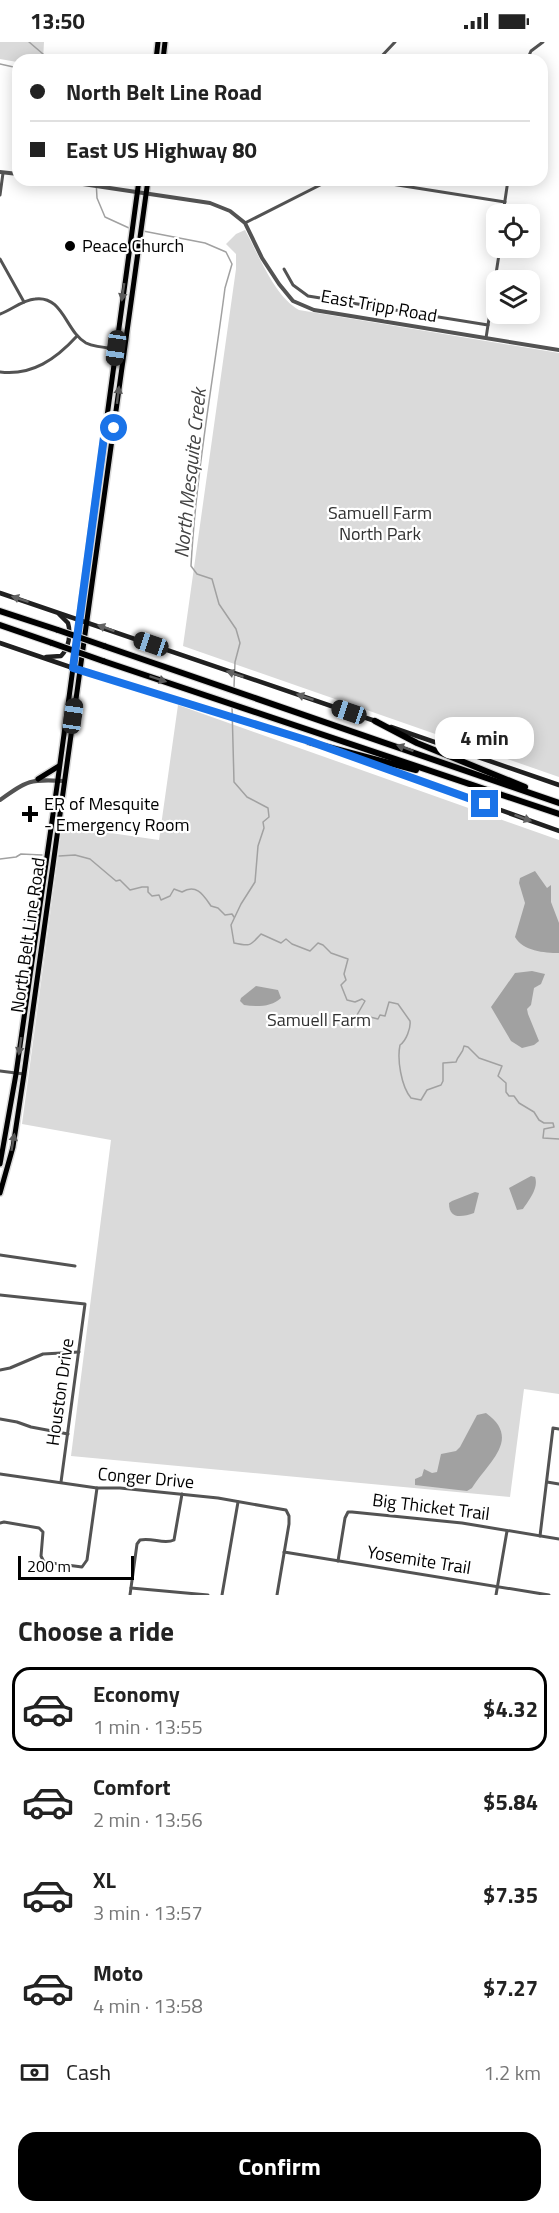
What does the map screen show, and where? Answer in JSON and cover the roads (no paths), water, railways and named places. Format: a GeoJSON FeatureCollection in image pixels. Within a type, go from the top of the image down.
{"type":"FeatureCollection","features":[{"type":"Feature","properties":{"kind":"highway"},"geometry":{"type":"LineString","coordinates":[[0,610],[559,802]]}},
{"type":"Feature","properties":{"kind":"highway"},"geometry":{"type":"LineString","coordinates":[[0,625],[559,814]]}},
{"type":"Feature","properties":{"kind":"highway"},"geometry":{"type":"LineString","coordinates":[[375,721],[417,743],[559,802]]}},
{"type":"Feature","properties":{"kind":"highway"},"geometry":{"type":"LineString","coordinates":[[309,741],[400,765],[482,791],[501,794]]}},
{"type":"Feature","properties":{"kind":"main road","name":"North Belt Line Road"},"geometry":{"type":"LineString","coordinates":[[0,1193],[12,1146],[24,1074],[45,920],[79,619],[138,186]]}},
{"type":"Feature","properties":{"kind":"main road","name":"North Belt Line Road"},"geometry":{"type":"LineString","coordinates":[[0,1164],[61,781],[59,766],[80,670],[147,186]]}},
{"type":"Feature","properties":{"kind":"main road"},"geometry":{"type":"LineString","coordinates":[[106,422],[115,420]]}},
{"type":"Feature","properties":{"kind":"main road"},"geometry":{"type":"LineString","coordinates":[[106,422],[114,428]]}},
{"type":"Feature","properties":{"kind":"main road"},"geometry":{"type":"LineString","coordinates":[[98,483],[106,484]]}},
{"type":"Feature","properties":{"kind":"main road"},"geometry":{"type":"LineString","coordinates":[[0,593],[87,621],[559,786]]}},
{"type":"Feature","properties":{"kind":"main road"},"geometry":{"type":"LineString","coordinates":[[35,656],[53,658],[65,652],[70,629],[67,621],[56,611]]}},
{"type":"Feature","properties":{"kind":"main road"},"geometry":{"type":"LineString","coordinates":[[0,643],[35,656],[309,741],[559,831]]}},
{"type":"Feature","properties":{"kind":"main road"},"geometry":{"type":"LineString","coordinates":[[38,779],[59,766]]}},
{"type":"Feature","properties":{"kind":"main road"},"geometry":{"type":"LineString","coordinates":[[38,919],[45,920]]}},
{"type":"Feature","properties":{"kind":"street"},"geometry":{"type":"LineString","coordinates":[[384,54],[395,42]]}},
{"type":"Feature","properties":{"kind":"street"},"geometry":{"type":"LineString","coordinates":[[530,54],[543,42]]}},
{"type":"Feature","properties":{"kind":"street"},"geometry":{"type":"LineString","coordinates":[[0,195],[2,172]]}},
{"type":"Feature","properties":{"kind":"street","name":"East Tripp Road"},"geometry":{"type":"LineString","coordinates":[[94,186],[218,205],[230,211],[244,223],[262,258],[279,284],[293,301],[300,305],[328,313],[559,350]]}},
{"type":"Feature","properties":{"kind":"street"},"geometry":{"type":"LineString","coordinates":[[244,223],[318,186]]}},
{"type":"Feature","properties":{"kind":"street"},"geometry":{"type":"LineString","coordinates":[[404,186],[505,202],[507,186]]}},
{"type":"Feature","properties":{"kind":"street"},"geometry":{"type":"LineString","coordinates":[[486,338],[498,258]]}},
{"type":"Feature","properties":{"kind":"street"},"geometry":{"type":"LineString","coordinates":[[0,259],[24,302]]}},
{"type":"Feature","properties":{"kind":"street"},"geometry":{"type":"LineString","coordinates":[[284,269],[293,285],[308,296],[488,325]]}},
{"type":"Feature","properties":{"kind":"street"},"geometry":{"type":"LineString","coordinates":[[0,314],[36,298],[51,302],[61,310],[77,336],[87,344],[123,348]]}},
{"type":"Feature","properties":{"kind":"street"},"geometry":{"type":"LineString","coordinates":[[0,372],[15,373],[34,369],[55,358],[77,336]]}},
{"type":"Feature","properties":{"kind":"street"},"geometry":{"type":"LineString","coordinates":[[0,800],[26,782],[38,779],[61,781]]}},
{"type":"Feature","properties":{"kind":"street"},"geometry":{"type":"LineString","coordinates":[[0,1071],[24,1074]]}},
{"type":"Feature","properties":{"kind":"street"},"geometry":{"type":"LineString","coordinates":[[0,1256],[75,1266]]}},
{"type":"Feature","properties":{"kind":"street","name":"Houston Drive"},"geometry":{"type":"LineString","coordinates":[[0,1295],[85,1304],[61,1482]]}},
{"type":"Feature","properties":{"kind":"street"},"geometry":{"type":"LineString","coordinates":[[0,1370],[43,1354],[79,1352]]}},
{"type":"Feature","properties":{"kind":"street"},"geometry":{"type":"LineString","coordinates":[[0,1419],[68,1434]]}},
{"type":"Feature","properties":{"kind":"street"},"geometry":{"type":"LineString","coordinates":[[540,1536],[554,1428],[559,1429]]}},
{"type":"Feature","properties":{"kind":"street","name":"Conger Drive"},"geometry":{"type":"LineString","coordinates":[[0,1474],[97,1488],[182,1494],[283,1509],[288,1513],[289,1524],[284,1552]]}},
{"type":"Feature","properties":{"kind":"street"},"geometry":{"type":"LineString","coordinates":[[547,1482],[559,1484]]}},
{"type":"Feature","properties":{"kind":"street"},"geometry":{"type":"LineString","coordinates":[[0,1523],[39,1528],[43,1532],[41,1556],[44,1562],[82,1568],[87,1560],[97,1488]]}},
{"type":"Feature","properties":{"kind":"street"},"geometry":{"type":"LineString","coordinates":[[130,1595],[137,1544],[143,1539],[167,1542],[174,1540],[182,1494]]}},
{"type":"Feature","properties":{"kind":"street"},"geometry":{"type":"LineString","coordinates":[[222,1595],[238,1502]]}},
{"type":"Feature","properties":{"kind":"street","name":"Big Thicket Trail"},"geometry":{"type":"LineString","coordinates":[[338,1561],[348,1512],[462,1523],[559,1539]]}},
{"type":"Feature","properties":{"kind":"street"},"geometry":{"type":"LineString","coordinates":[[496,1595],[507,1531]]}},
{"type":"Feature","properties":{"kind":"street"},"geometry":{"type":"LineString","coordinates":[[277,1595],[284,1552]]}},
{"type":"Feature","properties":{"kind":"street","name":"Yosemite Trail"},"geometry":{"type":"LineString","coordinates":[[284,1552],[549,1595]]}},
{"type":"Feature","properties":{"kind":"street"},"geometry":{"type":"LineString","coordinates":[[131,1588],[208,1595]]}},
{"type":"Feature","properties":{"kind":"waterway","name":"North Mesquite Creek"},"geometry":{"type":"LineString","coordinates":[[29,42],[43,54]]}},
{"type":"Feature","properties":{"kind":"waterway"},"geometry":{"type":"LineString","coordinates":[[0,64],[12,67]]}},
{"type":"Feature","properties":{"kind":"waterway","name":"North Mesquite Creek"},"geometry":{"type":"LineString","coordinates":[[96,186],[97,198],[105,217],[129,228]]}},
{"type":"Feature","properties":{"kind":"waterway","name":"North Mesquite Creek"},"geometry":{"type":"LineString","coordinates":[[143,231],[205,243],[226,252],[232,264],[225,288],[205,427],[191,566],[197,574],[212,579],[219,604],[236,629],[240,643],[235,662],[234,687]]}},
{"type":"Feature","properties":{"kind":"waterway","name":"North Mesquite Creek"},"geometry":{"type":"LineString","coordinates":[[232,706],[234,782],[247,797],[268,808],[269,817],[263,822],[255,882],[231,925],[234,943],[250,944],[261,934],[281,943],[286,939],[310,951],[318,943],[331,953],[348,959],[344,974],[346,980],[341,985],[347,1000],[355,1002],[362,999],[365,1001],[357,1015],[367,1021],[370,1017],[378,1019],[380,1015],[385,1016],[389,1002],[398,1004],[410,1021],[408,1034],[400,1045],[399,1058],[402,1080],[411,1098],[421,1100],[427,1090],[441,1085],[443,1063],[456,1062],[464,1046],[468,1047],[479,1058],[502,1066],[498,1076],[506,1083],[506,1092],[509,1096],[514,1096],[519,1103],[534,1112],[539,1120],[544,1123],[553,1123],[554,1127],[544,1129],[543,1138],[559,1139]]}},
{"type":"Feature","properties":{"kind":"waterway"},"geometry":{"type":"LineString","coordinates":[[0,859],[21,854],[42,855]]}},
{"type":"Feature","properties":{"kind":"waterway"},"geometry":{"type":"LineString","coordinates":[[59,856],[75,855],[90,859],[130,890],[148,887],[148,892],[152,896],[159,895],[161,900],[170,896],[174,889],[182,892],[196,890],[211,906],[218,908],[225,915],[232,914],[234,917]]}},
{"type":"Feature","properties":{"kind":"place","name":"Peace Church"},"geometry":{"type":"Point","coordinates":[70,246]}},
{"type":"Feature","properties":{"kind":"place","name":"ER of Mesquite - Emergency Room"},"geometry":{"type":"Point","coordinates":[30,814]}},
{"type":"Feature","properties":{"kind":"park label","name":"Samuell Farm North Park"},"geometry":{"type":"Point","coordinates":[380,523]}},
{"type":"Feature","properties":{"kind":"park label","name":"Samuell Farm"},"geometry":{"type":"Point","coordinates":[319,1020]}}]}
